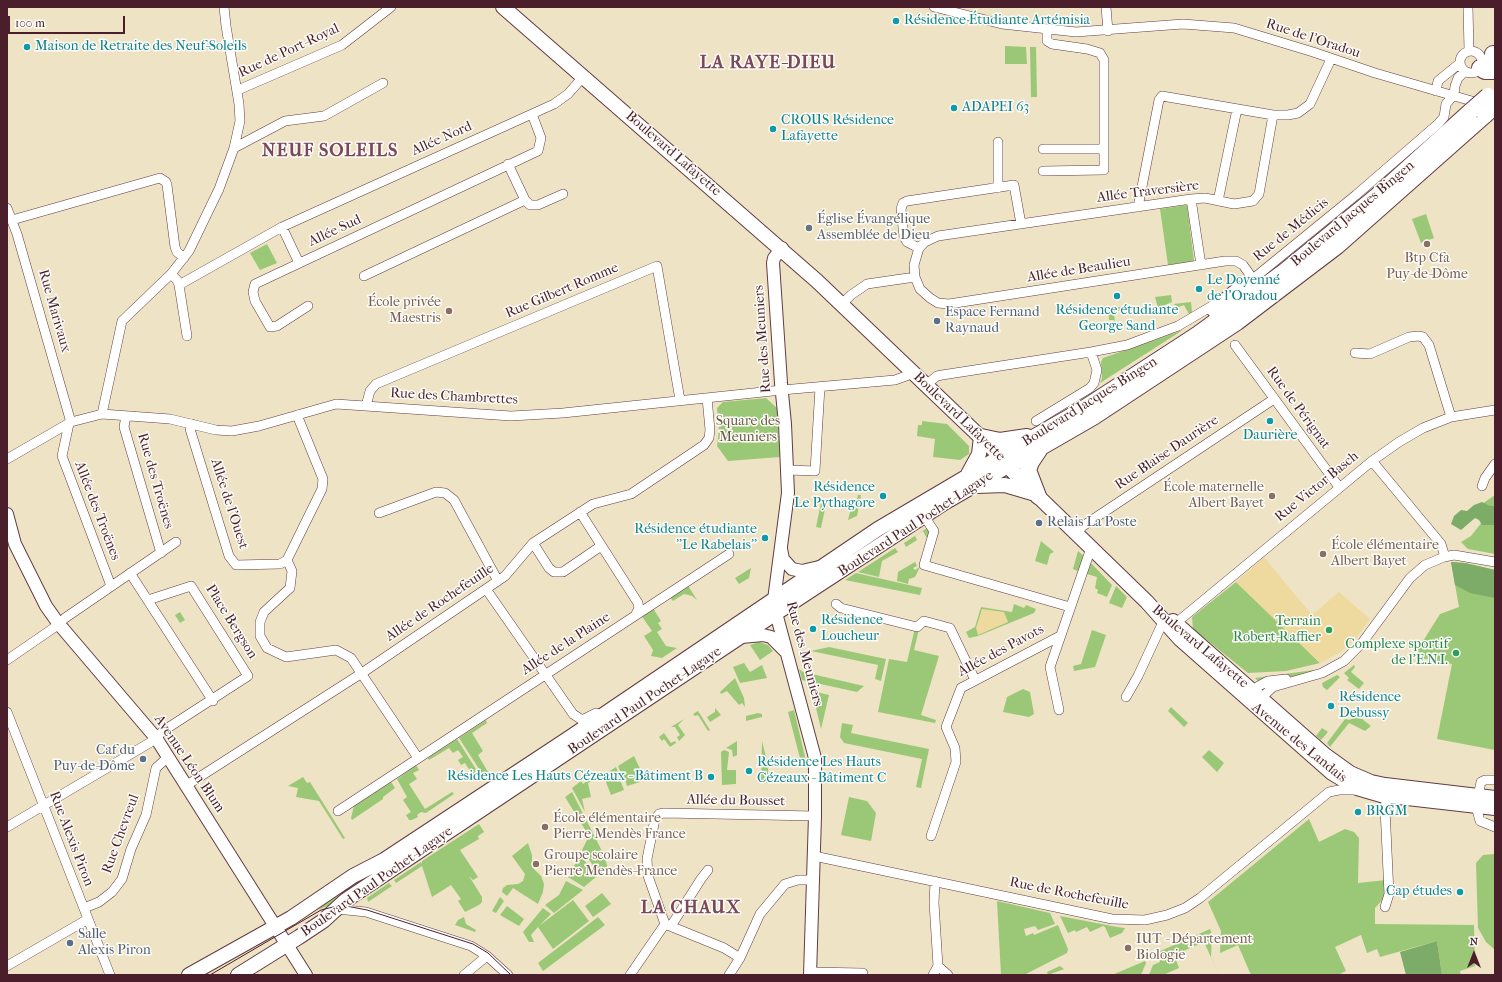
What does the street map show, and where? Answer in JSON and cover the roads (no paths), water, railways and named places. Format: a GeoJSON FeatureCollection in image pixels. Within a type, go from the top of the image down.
{"type":"FeatureCollection","features":[{"type":"Feature","properties":{"kind":"highway","name":"Boulevard Jacques Bingen"},"geometry":{"type":"LineString","coordinates":[[1004,461],[1039,434],[1197,335],[1284,272],[1488,104]]}},
{"type":"Feature","properties":{"kind":"highway","name":"Boulevard Jacques Bingen"},"geometry":{"type":"LineString","coordinates":[[1039,434],[1093,417],[1182,360],[1292,282],[1380,209],[1488,104]]}},
{"type":"Feature","properties":{"kind":"highway"},"geometry":{"type":"LineString","coordinates":[[1158,360],[1185,335],[1239,290]]}},
{"type":"Feature","properties":{"kind":"highway"},"geometry":{"type":"LineString","coordinates":[[980,437],[1006,441],[1039,434],[1028,470],[1038,496]]}},
{"type":"Feature","properties":{"kind":"main road","name":"Boulevard Lafayette"},"geometry":{"type":"LineString","coordinates":[[503,7],[782,248],[980,437],[1038,496],[1147,602],[1253,696]]}},
{"type":"Feature","properties":{"kind":"main road","name":"Rue des Meuniers"},"geometry":{"type":"LineString","coordinates":[[782,248],[774,258],[773,263],[788,470],[788,493],[780,546],[775,606],[786,653],[815,758],[815,816],[810,974]]}},
{"type":"Feature","properties":{"kind":"main road"},"geometry":{"type":"LineString","coordinates":[[980,437],[979,454],[970,480],[1023,489],[1038,496]]}},
{"type":"Feature","properties":{"kind":"main road","name":"Boulevard Paul Pochet-Lagaye"},"geometry":{"type":"LineString","coordinates":[[238,975],[323,921],[346,900],[741,637],[775,606],[822,567],[878,529],[1004,461]]}},
{"type":"Feature","properties":{"kind":"main road","name":"Boulevard Paul Pochet-Lagaye"},"geometry":{"type":"LineString","coordinates":[[189,975],[291,918],[353,876],[384,860],[571,737],[652,681],[924,516],[970,480]]}},
{"type":"Feature","properties":{"kind":"main road","name":"Avenue Léon Blum"},"geometry":{"type":"LineString","coordinates":[[7,514],[12,535],[21,558],[40,596],[58,623],[156,738],[306,975]]}},
{"type":"Feature","properties":{"kind":"main road"},"geometry":{"type":"LineString","coordinates":[[780,546],[783,559],[792,569],[802,571],[822,567]]}},
{"type":"Feature","properties":{"kind":"main road"},"geometry":{"type":"LineString","coordinates":[[741,637],[763,634],[770,637],[786,653]]}},
{"type":"Feature","properties":{"kind":"main road","name":"Avenue des Landais"},"geometry":{"type":"LineString","coordinates":[[1253,696],[1327,769],[1344,781],[1364,790],[1387,795],[1477,801],[1495,798]]}},
{"type":"Feature","properties":{"kind":"main road","name":"Avenue des Landais"},"geometry":{"type":"LineString","coordinates":[[1253,696],[1337,764],[1356,776],[1385,785],[1477,801],[1495,808]]}},
{"type":"Feature","properties":{"kind":"street"},"geometry":{"type":"LineString","coordinates":[[102,414],[122,321],[171,274],[189,251],[219,189],[234,148],[240,121],[238,90],[224,7]]}},
{"type":"Feature","properties":{"kind":"street","name":"Rue de Port-Royal"},"geometry":{"type":"LineString","coordinates":[[238,90],[342,45],[391,7]]}},
{"type":"Feature","properties":{"kind":"street","name":"Rue de l'Oradou"},"geometry":{"type":"LineString","coordinates":[[934,7],[1002,24],[1076,32],[1108,31],[1183,24],[1218,26],[1249,33],[1436,91],[1488,104]]}},
{"type":"Feature","properties":{"kind":"street"},"geometry":{"type":"LineString","coordinates":[[1106,7],[1108,31]]}},
{"type":"Feature","properties":{"kind":"street"},"geometry":{"type":"LineString","coordinates":[[1468,7],[1469,51]]}},
{"type":"Feature","properties":{"kind":"street"},"geometry":{"type":"LineString","coordinates":[[1043,171],[1104,170],[1104,60],[1100,53],[1087,49],[1052,44],[1047,41],[1047,29]]}},
{"type":"Feature","properties":{"kind":"street"},"geometry":{"type":"LineString","coordinates":[[1469,51],[1475,52],[1483,63],[1461,57],[1469,51]]}},
{"type":"Feature","properties":{"kind":"street"},"geometry":{"type":"LineString","coordinates":[[1138,207],[1159,100],[1162,96],[1273,115],[1298,113],[1310,104],[1331,59]]}},
{"type":"Feature","properties":{"kind":"street"},"geometry":{"type":"LineString","coordinates":[[1436,91],[1438,81],[1483,63]]}},
{"type":"Feature","properties":{"kind":"street","name":"Rue de Médicis"},"geometry":{"type":"LineString","coordinates":[[926,385],[937,376],[942,375],[1127,345],[1178,326],[1239,290],[1356,195],[1438,124],[1444,117],[1446,104],[1454,95],[1458,78],[1483,63]]}},
{"type":"Feature","properties":{"kind":"street","name":"Allée Nord"},"geometry":{"type":"LineString","coordinates":[[179,285],[282,227],[561,100],[583,76]]}},
{"type":"Feature","properties":{"kind":"street"},"geometry":{"type":"LineString","coordinates":[[234,148],[285,121],[324,116],[384,83]]}},
{"type":"Feature","properties":{"kind":"street","name":"Allée Traversière"},"geometry":{"type":"LineString","coordinates":[[919,248],[925,242],[938,236],[1191,199],[1205,198],[1218,201],[1237,109]]}},
{"type":"Feature","properties":{"kind":"street","name":"Allée Sud"},"geometry":{"type":"LineString","coordinates":[[308,306],[277,326],[270,327],[256,301],[254,292],[255,284],[538,151],[541,138],[532,114]]}},
{"type":"Feature","properties":{"kind":"street"},"geometry":{"type":"LineString","coordinates":[[1218,201],[1244,204],[1254,201],[1259,194],[1273,115]]}},
{"type":"Feature","properties":{"kind":"street"},"geometry":{"type":"LineString","coordinates":[[998,142],[998,188]]}},
{"type":"Feature","properties":{"kind":"street"},"geometry":{"type":"LineString","coordinates":[[1042,149],[1104,149]]}},
{"type":"Feature","properties":{"kind":"street"},"geometry":{"type":"LineString","coordinates":[[508,164],[525,200],[530,205],[538,205],[563,194]]}},
{"type":"Feature","properties":{"kind":"street"},"geometry":{"type":"LineString","coordinates":[[12,220],[158,178],[163,179],[167,185],[175,247],[177,252],[184,258]]}},
{"type":"Feature","properties":{"kind":"street"},"geometry":{"type":"LineString","coordinates":[[842,304],[851,295],[867,284],[915,277],[915,259],[919,248],[907,242],[904,237],[901,209],[903,203],[907,200],[1014,185],[1021,224]]}},
{"type":"Feature","properties":{"kind":"street"},"geometry":{"type":"LineString","coordinates":[[1191,199],[1201,265]]}},
{"type":"Feature","properties":{"kind":"street"},"geometry":{"type":"LineString","coordinates":[[364,276],[525,200]]}},
{"type":"Feature","properties":{"kind":"street","name":"Rue Marivaux"},"geometry":{"type":"LineString","coordinates":[[7,208],[12,220],[71,422]]}},
{"type":"Feature","properties":{"kind":"street"},"geometry":{"type":"LineString","coordinates":[[282,227],[299,263]]}},
{"type":"Feature","properties":{"kind":"street","name":"Allée de Beaulieu"},"geometry":{"type":"LineString","coordinates":[[915,277],[920,289],[930,298],[938,303],[949,304],[1201,265],[1236,261],[1243,265],[1253,279]]}},
{"type":"Feature","properties":{"kind":"street","name":"Rue Gilbert Romme"},"geometry":{"type":"LineString","coordinates":[[366,406],[370,391],[376,384],[657,266],[680,400]]}},
{"type":"Feature","properties":{"kind":"street"},"geometry":{"type":"LineString","coordinates":[[171,274],[177,280],[179,285],[188,336]]}},
{"type":"Feature","properties":{"kind":"street"},"geometry":{"type":"LineString","coordinates":[[1355,354],[1370,354],[1409,338],[1418,336],[1423,337],[1429,345],[1451,417]]}},
{"type":"Feature","properties":{"kind":"street","name":"Rue de Pérignat"},"geometry":{"type":"LineString","coordinates":[[1235,345],[1339,487]]}},
{"type":"Feature","properties":{"kind":"street"},"geometry":{"type":"LineString","coordinates":[[1039,434],[1094,383],[1097,370],[1091,352]]}},
{"type":"Feature","properties":{"kind":"street","name":"Rue des Chambrettes"},"geometry":{"type":"LineString","coordinates":[[7,459],[71,422],[102,414],[170,419],[216,430],[232,430],[259,426],[336,404],[511,416],[563,413],[680,400],[895,380],[914,373]]}},
{"type":"Feature","properties":{"kind":"street"},"geometry":{"type":"LineString","coordinates":[[788,470],[815,471],[820,387]]}},
{"type":"Feature","properties":{"kind":"street","name":"Allée de Rochefeuille"},"geometry":{"type":"LineString","coordinates":[[187,785],[362,673],[498,581],[505,576],[533,543],[592,504],[631,494],[704,445],[709,438],[710,430],[707,398]]}},
{"type":"Feature","properties":{"kind":"street","name":"Rue Blaise Daurière"},"geometry":{"type":"LineString","coordinates":[[1076,533],[1083,526],[1274,399]]}},
{"type":"Feature","properties":{"kind":"street","name":"Rue Victor Basch"},"geometry":{"type":"LineString","coordinates":[[1170,622],[1372,460],[1409,435],[1451,417],[1495,410]]}},
{"type":"Feature","properties":{"kind":"street"},"geometry":{"type":"LineString","coordinates":[[297,415],[323,479],[322,489],[287,560],[292,571],[290,588],[261,616],[260,636],[267,648],[286,657],[336,650],[351,658],[418,758]]}},
{"type":"Feature","properties":{"kind":"street","name":"Rue des Troënes"},"geometry":{"type":"LineString","coordinates":[[126,416],[124,427],[161,553]]}},
{"type":"Feature","properties":{"kind":"street","name":"Allée des Troënes"},"geometry":{"type":"LineString","coordinates":[[71,422],[62,456],[111,586]]}},
{"type":"Feature","properties":{"kind":"street","name":"Allée de l'Ouest"},"geometry":{"type":"LineString","coordinates":[[192,424],[190,429],[229,556],[236,565],[280,564],[287,560]]}},
{"type":"Feature","properties":{"kind":"street"},"geometry":{"type":"LineString","coordinates":[[1372,460],[1441,544],[1445,557]]}},
{"type":"Feature","properties":{"kind":"street"},"geometry":{"type":"LineString","coordinates":[[1482,486],[1485,478],[1495,464]]}},
{"type":"Feature","properties":{"kind":"street"},"geometry":{"type":"LineString","coordinates":[[378,513],[436,492],[445,493],[454,500],[498,581]]}},
{"type":"Feature","properties":{"kind":"street"},"geometry":{"type":"LineString","coordinates":[[580,512],[638,603],[639,608],[636,614]]}},
{"type":"Feature","properties":{"kind":"street"},"geometry":{"type":"LineString","coordinates":[[924,516],[934,531],[924,565],[1070,607],[1091,548]]}},
{"type":"Feature","properties":{"kind":"street"},"geometry":{"type":"LineString","coordinates":[[7,660],[176,542]]}},
{"type":"Feature","properties":{"kind":"street"},"geometry":{"type":"LineString","coordinates":[[533,543],[549,568],[554,572],[563,572],[601,546]]}},
{"type":"Feature","properties":{"kind":"street","name":"Allée de la Plaine"},"geometry":{"type":"LineString","coordinates":[[338,811],[544,674],[729,554]]}},
{"type":"Feature","properties":{"kind":"street"},"geometry":{"type":"LineString","coordinates":[[1253,696],[1268,681],[1284,679],[1296,680],[1327,671],[1344,661],[1359,647],[1414,574],[1425,565],[1445,557],[1464,556],[1495,562]]}},
{"type":"Feature","properties":{"kind":"street"},"geometry":{"type":"LineString","coordinates":[[130,574],[213,700]]}},
{"type":"Feature","properties":{"kind":"street","name":"Place Bergson"},"geometry":{"type":"LineString","coordinates":[[7,827],[43,804],[156,738],[248,676],[191,586],[148,600]]}},
{"type":"Feature","properties":{"kind":"street"},"geometry":{"type":"LineString","coordinates":[[486,588],[573,714],[582,720],[630,691],[652,681]]}},
{"type":"Feature","properties":{"kind":"street"},"geometry":{"type":"LineString","coordinates":[[836,604],[842,608],[917,627],[924,621],[950,628],[975,680]]}},
{"type":"Feature","properties":{"kind":"street","name":"Allée des Pavots"},"geometry":{"type":"LineString","coordinates":[[931,836],[956,762],[955,748],[946,730],[960,688],[1060,636],[1070,607]]}},
{"type":"Feature","properties":{"kind":"street"},"geometry":{"type":"LineString","coordinates":[[1126,697],[1170,622]]}},
{"type":"Feature","properties":{"kind":"street"},"geometry":{"type":"LineString","coordinates":[[1059,710],[1050,667],[1060,636]]}},
{"type":"Feature","properties":{"kind":"street","name":"Rue Alexis Piron"},"geometry":{"type":"LineString","coordinates":[[7,712],[110,975]]}},
{"type":"Feature","properties":{"kind":"street"},"geometry":{"type":"LineString","coordinates":[[571,737],[574,724],[573,714]]}},
{"type":"Feature","properties":{"kind":"street","name":"Rue Chevreul"},"geometry":{"type":"LineString","coordinates":[[84,908],[99,902],[112,892],[122,879],[131,849],[146,815],[156,768],[168,757]]}},
{"type":"Feature","properties":{"kind":"street"},"geometry":{"type":"LineString","coordinates":[[1327,769],[1331,780],[1329,792],[1345,789],[1364,790]]}},
{"type":"Feature","properties":{"kind":"street"},"geometry":{"type":"LineString","coordinates":[[1495,780],[1485,780],[1481,782],[1477,801],[1477,812],[1480,821],[1495,827]]}},
{"type":"Feature","properties":{"kind":"street","name":"Rue de Rochefeuille"},"geometry":{"type":"LineString","coordinates":[[814,856],[1112,919],[1135,921],[1156,918],[1180,910],[1200,898],[1329,792]]}},
{"type":"Feature","properties":{"kind":"street"},"geometry":{"type":"LineString","coordinates":[[1385,907],[1389,894],[1385,808],[1387,795]]}},
{"type":"Feature","properties":{"kind":"street","name":"Allée du Bousset"},"geometry":{"type":"LineString","coordinates":[[668,925],[648,876],[647,859],[652,825],[658,816],[664,813],[815,816]]}},
{"type":"Feature","properties":{"kind":"street"},"geometry":{"type":"LineString","coordinates":[[630,975],[708,870]]}},
{"type":"Feature","properties":{"kind":"street"},"geometry":{"type":"LineString","coordinates":[[729,975],[740,958],[760,914],[785,884],[798,880],[812,880]]}},
{"type":"Feature","properties":{"kind":"street"},"geometry":{"type":"LineString","coordinates":[[933,975],[938,966],[934,903],[935,881]]}},
{"type":"Feature","properties":{"kind":"street"},"geometry":{"type":"LineString","coordinates":[[337,909],[366,912],[472,946],[487,956],[508,975]]}},
{"type":"Feature","properties":{"kind":"street"},"geometry":{"type":"LineString","coordinates":[[7,966],[88,919]]}},
{"type":"Feature","properties":{"kind":"street"},"geometry":{"type":"LineString","coordinates":[[668,925],[724,948],[740,958]]}},
{"type":"Feature","properties":{"kind":"street"},"geometry":{"type":"LineString","coordinates":[[464,975],[487,956]]}},
{"type":"Feature","properties":{"kind":"street"},"geometry":{"type":"LineString","coordinates":[[938,966],[948,975]]}},
{"type":"Feature","properties":{"kind":"street"},"geometry":{"type":"LineString","coordinates":[[810,974],[863,973]]}},
{"type":"Feature","properties":{"kind":"tram line"},"geometry":{"type":"LineString","coordinates":[[210,975],[321,910],[341,905],[367,910],[473,944],[488,953],[511,975]]}},
{"type":"Feature","properties":{"kind":"place","name":"Résidence Étudiante Artémisia"},"geometry":{"type":"Point","coordinates":[896,21]}},
{"type":"Feature","properties":{"kind":"place","name":"Maison de Retraite des Neuf-Soleils"},"geometry":{"type":"Point","coordinates":[27,47]}},
{"type":"Feature","properties":{"kind":"place","name":"ADAPEI 63"},"geometry":{"type":"Point","coordinates":[954,108]}},
{"type":"Feature","properties":{"kind":"place","name":"CROUS Résidence Lafayette"},"geometry":{"type":"Point","coordinates":[773,129]}},
{"type":"Feature","properties":{"kind":"place","name":"Église Évangélique Assemblée de Dieu"},"geometry":{"type":"Point","coordinates":[809,228]}},
{"type":"Feature","properties":{"kind":"place","name":"Btp Cfa Puy-de-Dôme"},"geometry":{"type":"Point","coordinates":[1427,244]}},
{"type":"Feature","properties":{"kind":"place","name":"Le Doyenné de l'Oradou"},"geometry":{"type":"Point","coordinates":[1199,289]}},
{"type":"Feature","properties":{"kind":"place","name":"Résidence étudiante George Sand"},"geometry":{"type":"Point","coordinates":[1117,296]}},
{"type":"Feature","properties":{"kind":"place","name":"École privée Maestris"},"geometry":{"type":"Point","coordinates":[449,311]}},
{"type":"Feature","properties":{"kind":"place","name":"Espace Fernand Raynaud"},"geometry":{"type":"Point","coordinates":[937,321]}},
{"type":"Feature","properties":{"kind":"place","name":"Daurière"},"geometry":{"type":"Point","coordinates":[1270,421]}},
{"type":"Feature","properties":{"kind":"place","name":"Résidence Le Pythagore"},"geometry":{"type":"Point","coordinates":[883,496]}},
{"type":"Feature","properties":{"kind":"place","name":"École maternelle Albert Bayet"},"geometry":{"type":"Point","coordinates":[1272,496]}},
{"type":"Feature","properties":{"kind":"place","name":"Relais La Poste"},"geometry":{"type":"Point","coordinates":[1039,523]}},
{"type":"Feature","properties":{"kind":"place","name":"Résidence étudiante ''Le Rabelais''"},"geometry":{"type":"Point","coordinates":[765,538]}},
{"type":"Feature","properties":{"kind":"place","name":"École élémentaire Albert Bayet"},"geometry":{"type":"Point","coordinates":[1323,554]}},
{"type":"Feature","properties":{"kind":"place","name":"Résidence Loucheur"},"geometry":{"type":"Point","coordinates":[813,629]}},
{"type":"Feature","properties":{"kind":"place","name":"Terrain Robert-Raffier"},"geometry":{"type":"Point","coordinates":[1329,630]}},
{"type":"Feature","properties":{"kind":"place","name":"Complexe sportif de l'E.N.I."},"geometry":{"type":"Point","coordinates":[1456,653]}},
{"type":"Feature","properties":{"kind":"place","name":"Résidence Debussy"},"geometry":{"type":"Point","coordinates":[1331,706]}},
{"type":"Feature","properties":{"kind":"place","name":"Caf du Puy-de-Dôme"},"geometry":{"type":"Point","coordinates":[143,759]}},
{"type":"Feature","properties":{"kind":"place","name":"Résidence Les Hauts Cézeaux - Bâtiment C"},"geometry":{"type":"Point","coordinates":[749,771]}},
{"type":"Feature","properties":{"kind":"place","name":"Résidence Les Hauts Cézeaux - Bâtiment B"},"geometry":{"type":"Point","coordinates":[711,777]}},
{"type":"Feature","properties":{"kind":"place","name":"BRGM"},"geometry":{"type":"Point","coordinates":[1358,812]}},
{"type":"Feature","properties":{"kind":"place","name":"École élémentaire Pierre Mendès France"},"geometry":{"type":"Point","coordinates":[545,827]}},
{"type":"Feature","properties":{"kind":"place","name":"Groupe scolaire Pierre Mendès-France"},"geometry":{"type":"Point","coordinates":[536,864]}},
{"type":"Feature","properties":{"kind":"place","name":"Cap études"},"geometry":{"type":"Point","coordinates":[1460,892]}},
{"type":"Feature","properties":{"kind":"place","name":"Salle Alexis Piron"},"geometry":{"type":"Point","coordinates":[70,943]}},
{"type":"Feature","properties":{"kind":"place","name":"IUT - Département Biologie"},"geometry":{"type":"Point","coordinates":[1128,948]}},
{"type":"Feature","properties":{"kind":"district","name":"LA RAYE-DIEU"},"geometry":{"type":"Point","coordinates":[768,64]}},
{"type":"Feature","properties":{"kind":"district","name":"NEUF SOLEILS"},"geometry":{"type":"Point","coordinates":[330,152]}},
{"type":"Feature","properties":{"kind":"district","name":"LA CHAUX"},"geometry":{"type":"Point","coordinates":[691,909]}},
{"type":"Feature","properties":{"kind":"park label","name":"Square des Meuniers"},"geometry":{"type":"Point","coordinates":[748,430]}}]}
